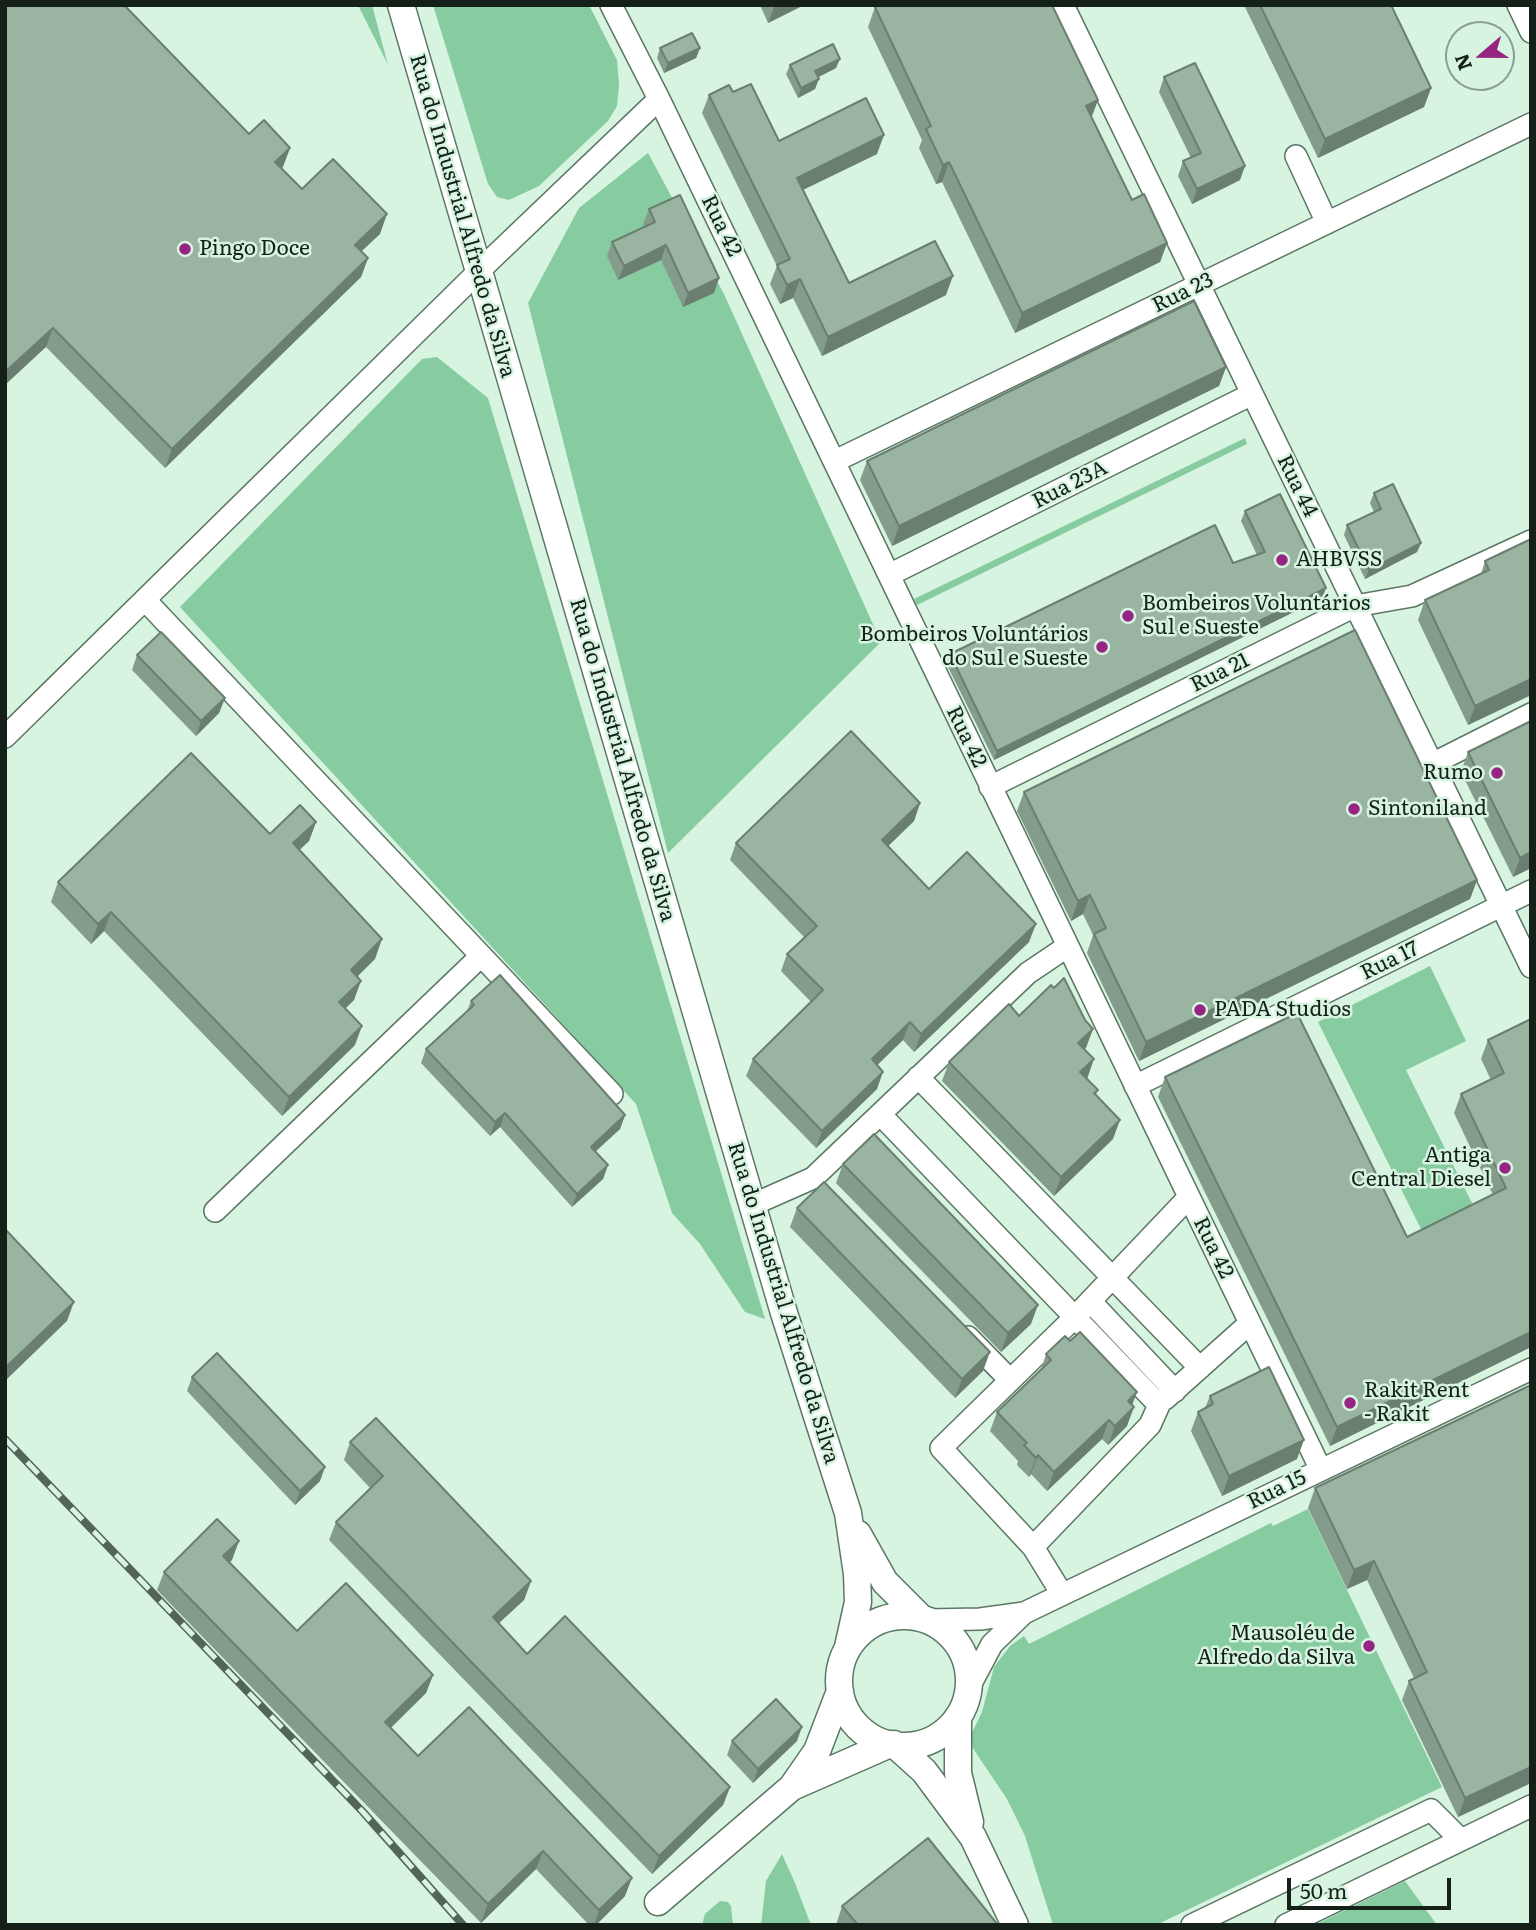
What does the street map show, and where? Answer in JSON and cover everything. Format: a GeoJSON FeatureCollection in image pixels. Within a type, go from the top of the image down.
{"type":"FeatureCollection","features":[{"type":"Feature","properties":{"kind":"street","name":"Rua do Industrial Alfredo da Silva"},"geometry":{"type":"LineString","coordinates":[[401,5],[752,1205],[848,1513],[858,1584],[855,1627],[848,1647]]}},
{"type":"Feature","properties":{"kind":"street","name":"Rua 42"},"geometry":{"type":"LineString","coordinates":[[611,5],[835,461],[1321,1470]]}},
{"type":"Feature","properties":{"kind":"street","name":"Rua 44"},"geometry":{"type":"LineString","coordinates":[[1063,5],[1531,967]]}},
{"type":"Feature","properties":{"kind":"street"},"geometry":{"type":"LineString","coordinates":[[1518,5],[1531,32]]}},
{"type":"Feature","properties":{"kind":"street"},"geometry":{"type":"LineString","coordinates":[[5,737],[479,271],[659,99]]}},
{"type":"Feature","properties":{"kind":"street","name":"Rua 23"},"geometry":{"type":"LineString","coordinates":[[835,461],[1531,124]]}},
{"type":"Feature","properties":{"kind":"street"},"geometry":{"type":"LineString","coordinates":[[1296,156],[1327,223]]}},
{"type":"Feature","properties":{"kind":"street","name":"Rua 23A"},"geometry":{"type":"LineString","coordinates":[[889,575],[1252,394]]}},
{"type":"Feature","properties":{"kind":"street","name":"Rua 21"},"geometry":{"type":"LineString","coordinates":[[990,787],[1355,606],[1412,596],[1531,541]]}},
{"type":"Feature","properties":{"kind":"street"},"geometry":{"type":"LineString","coordinates":[[145,600],[612,1094]]}},
{"type":"Feature","properties":{"kind":"street"},"geometry":{"type":"LineString","coordinates":[[1432,764],[1529,720]]}},
{"type":"Feature","properties":{"kind":"street","name":"Rua 17"},"geometry":{"type":"LineString","coordinates":[[1135,1086],[1531,891]]}},
{"type":"Feature","properties":{"kind":"street"},"geometry":{"type":"LineString","coordinates":[[752,1205],[813,1178],[1028,973],[1068,946]]}},
{"type":"Feature","properties":{"kind":"street"},"geometry":{"type":"LineString","coordinates":[[215,1211],[481,956]]}},
{"type":"Feature","properties":{"kind":"street"},"geometry":{"type":"LineString","coordinates":[[918,1077],[1200,1368]]}},
{"type":"Feature","properties":{"kind":"street"},"geometry":{"type":"LineString","coordinates":[[880,1114],[1159,1405]]}},
{"type":"Feature","properties":{"kind":"street"},"geometry":{"type":"LineString","coordinates":[[813,1178],[832,1197]]}},
{"type":"Feature","properties":{"kind":"street"},"geometry":{"type":"LineString","coordinates":[[1062,1594],[1033,1547],[941,1448],[1090,1301],[1189,1197]]}},
{"type":"Feature","properties":{"kind":"street"},"geometry":{"type":"LineString","coordinates":[[1090,1301],[1175,1391]]}},
{"type":"Feature","properties":{"kind":"street"},"geometry":{"type":"LineString","coordinates":[[954,1322],[1010,1380]]}},
{"type":"Feature","properties":{"kind":"street"},"geometry":{"type":"LineString","coordinates":[[1033,1547],[1150,1425],[1159,1405],[1250,1323]]}},
{"type":"Feature","properties":{"kind":"street","name":"Rua 15"},"geometry":{"type":"LineString","coordinates":[[968,1689],[992,1644],[1024,1613],[1531,1369]]}},
{"type":"Feature","properties":{"kind":"street","name":"Rua do Industrial Alfredo da Silva"},"geometry":{"type":"LineString","coordinates":[[848,1513],[885,1582],[924,1619]]}},
{"type":"Feature","properties":{"kind":"street","name":"Rua 15"},"geometry":{"type":"LineString","coordinates":[[924,1619],[980,1619],[1024,1613]]}},
{"type":"Feature","properties":{"kind":"street"},"geometry":{"type":"LineString","coordinates":[[659,1902],[792,1787],[817,1751],[840,1691],[841,1668],[848,1647],[863,1630],[882,1619],[901,1615],[924,1619],[953,1637],[964,1653],[969,1673],[968,1689],[958,1717],[958,1773],[973,1837]]}},
{"type":"Feature","properties":{"kind":"street"},"geometry":{"type":"LineString","coordinates":[[840,1691],[846,1709],[857,1725],[872,1737],[892,1744],[916,1745],[929,1741],[947,1730],[958,1717]]}},
{"type":"Feature","properties":{"kind":"street"},"geometry":{"type":"LineString","coordinates":[[792,1787],[892,1744]]}},
{"type":"Feature","properties":{"kind":"street"},"geometry":{"type":"LineString","coordinates":[[892,1744],[924,1771],[973,1837],[1015,1925]]}},
{"type":"Feature","properties":{"kind":"street"},"geometry":{"type":"LineString","coordinates":[[1286,1925],[1531,1806]]}},
{"type":"Feature","properties":{"kind":"street"},"geometry":{"type":"LineString","coordinates":[[1192,1925],[1431,1810],[1460,1839]]}},
{"type":"Feature","properties":{"kind":"green space"},"geometry":{"type":"Polygon","coordinates":[[[358,5],[372,5],[388,65],[358,5]]]}},
{"type":"Feature","properties":{"kind":"green space"},"geometry":{"type":"Polygon","coordinates":[[[433,5],[589,5],[617,60],[617,106],[608,121],[539,186],[509,200],[497,197],[488,184],[433,5]]]}},
{"type":"Feature","properties":{"kind":"green space"},"geometry":{"type":"Polygon","coordinates":[[[648,153],[724,294],[881,642],[668,853],[528,303],[579,208],[648,153]]]}},
{"type":"Feature","properties":{"kind":"green space"},"geometry":{"type":"Polygon","coordinates":[[[437,357],[488,398],[765,1319],[745,1312],[700,1244],[672,1213],[636,1104],[180,607],[422,359],[437,357]]]}},
{"type":"Feature","properties":{"kind":"green space"},"geometry":{"type":"Polygon","coordinates":[[[1245,438],[1247,444],[917,605],[914,599],[1245,438]]]}},
{"type":"Feature","properties":{"kind":"green space"},"geometry":{"type":"Polygon","coordinates":[[[1430,966],[1466,1041],[1406,1070],[1473,1205],[1422,1231],[1318,1022],[1430,966]]]}},
{"type":"Feature","properties":{"kind":"green space"},"geometry":{"type":"Polygon","coordinates":[[[1308,1509],[1442,1787],[1156,1925],[1053,1925],[1025,1836],[1007,1799],[968,1741],[982,1712],[994,1667],[1010,1646],[1024,1636],[1029,1644],[1271,1523],[1273,1526],[1308,1509]]]}},
{"type":"Feature","properties":{"kind":"green space"},"geometry":{"type":"Polygon","coordinates":[[[782,1854],[811,1925],[761,1925],[766,1881],[782,1854]]]}},
{"type":"Feature","properties":{"kind":"green space"},"geometry":{"type":"Polygon","coordinates":[[[1405,1881],[1437,1925],[1315,1925],[1405,1881]]]}},
{"type":"Feature","properties":{"kind":"green space"},"geometry":{"type":"Polygon","coordinates":[[[720,1901],[728,1902],[731,1906],[733,1925],[702,1925],[705,1914],[720,1901]]]}},
{"type":"Feature","properties":{"kind":"building","name":"Pingo Doce"},"geometry":{"type":"Polygon","coordinates":[[[5,5],[124,5],[249,134],[264,120],[290,148],[275,162],[302,189],[333,159],[387,214],[355,245],[368,258],[172,449],[53,328],[5,372],[5,5]]]}},
{"type":"Feature","properties":{"kind":"building"},"geometry":{"type":"Polygon","coordinates":[[[1052,5],[1098,100],[1086,106],[1132,200],[1144,194],[1167,243],[1022,313],[949,162],[943,165],[926,129],[931,126],[875,7],[1052,5]]]}},
{"type":"Feature","properties":{"kind":"building"},"geometry":{"type":"Polygon","coordinates":[[[1260,5],[1391,5],[1431,88],[1325,139],[1260,5]]]}},
{"type":"Feature","properties":{"kind":"building"},"geometry":{"type":"Polygon","coordinates":[[[692,33],[700,48],[668,63],[660,48],[692,33]]]}},
{"type":"Feature","properties":{"kind":"building"},"geometry":{"type":"Polygon","coordinates":[[[833,44],[840,59],[815,71],[819,79],[801,88],[790,65],[833,44]]]}},
{"type":"Feature","properties":{"kind":"building"},"geometry":{"type":"Polygon","coordinates":[[[1195,63],[1245,166],[1197,189],[1183,161],[1201,153],[1164,77],[1195,63]]]}},
{"type":"Feature","properties":{"kind":"building"},"geometry":{"type":"Polygon","coordinates":[[[751,84],[779,141],[866,98],[884,135],[797,178],[849,283],[935,241],[953,276],[828,337],[800,279],[787,285],[777,265],[790,259],[709,95],[729,85],[733,92],[751,84]]]}},
{"type":"Feature","properties":{"kind":"building"},"geometry":{"type":"Polygon","coordinates":[[[680,195],[719,278],[688,293],[666,245],[624,266],[612,242],[655,222],[649,209],[680,195]]]}},
{"type":"Feature","properties":{"kind":"building"},"geometry":{"type":"Polygon","coordinates":[[[1194,301],[1226,367],[899,526],[867,461],[1194,301]]]}},
{"type":"Feature","properties":{"kind":"building"},"geometry":{"type":"Polygon","coordinates":[[[1393,484],[1421,543],[1369,570],[1347,525],[1381,509],[1374,493],[1393,484]]]}},
{"type":"Feature","properties":{"kind":"building","name":"Bombeiros Voluntários do Sul e Sueste"},"geometry":{"type":"Polygon","coordinates":[[[1280,494],[1326,588],[997,751],[950,654],[1215,525],[1233,563],[1265,552],[1245,511],[1280,494]]]}},
{"type":"Feature","properties":{"kind":"building"},"geometry":{"type":"Polygon","coordinates":[[[1531,539],[1531,679],[1475,706],[1425,600],[1489,570],[1485,561],[1531,539]]]}},
{"type":"Feature","properties":{"kind":"building"},"geometry":{"type":"Polygon","coordinates":[[[1355,630],[1477,880],[1146,1042],[1094,934],[1106,928],[1090,895],[1078,901],[1024,792],[1355,630]]]}},
{"type":"Feature","properties":{"kind":"building"},"geometry":{"type":"Polygon","coordinates":[[[161,632],[225,698],[201,721],[137,655],[161,632]]]}},
{"type":"Feature","properties":{"kind":"building"},"geometry":{"type":"Polygon","coordinates":[[[1531,721],[1531,852],[1520,858],[1468,752],[1531,721]]]}},
{"type":"Feature","properties":{"kind":"building"},"geometry":{"type":"Polygon","coordinates":[[[851,731],[920,803],[882,840],[929,889],[967,852],[1036,924],[921,1034],[910,1022],[872,1059],[883,1072],[822,1131],[753,1059],[823,990],[787,954],[817,926],[736,843],[851,731]]]}},
{"type":"Feature","properties":{"kind":"building"},"geometry":{"type":"Polygon","coordinates":[[[191,753],[270,834],[300,805],[316,822],[293,843],[382,939],[351,970],[361,981],[339,1002],[362,1026],[289,1097],[111,912],[98,924],[58,882],[191,753]]]}},
{"type":"Feature","properties":{"kind":"building"},"geometry":{"type":"Polygon","coordinates":[[[500,975],[625,1115],[591,1147],[608,1165],[577,1194],[505,1113],[495,1122],[426,1049],[474,1005],[471,1001],[500,975]]]}},
{"type":"Feature","properties":{"kind":"building"},"geometry":{"type":"Polygon","coordinates":[[[1064,978],[1085,1020],[1093,1029],[1078,1043],[1094,1059],[1080,1072],[1098,1090],[1094,1093],[1120,1120],[1061,1177],[949,1062],[1009,1004],[1019,1016],[1051,985],[1054,988],[1064,978]]]}},
{"type":"Feature","properties":{"kind":"building"},"geometry":{"type":"Polygon","coordinates":[[[1297,1013],[1407,1237],[1506,1188],[1461,1094],[1504,1073],[1488,1040],[1531,1019],[1531,1332],[1337,1427],[1165,1077],[1297,1013]]]}},
{"type":"Feature","properties":{"kind":"building"},"geometry":{"type":"Polygon","coordinates":[[[874,1134],[1038,1305],[1008,1333],[843,1164],[874,1134]]]}},
{"type":"Feature","properties":{"kind":"building"},"geometry":{"type":"Polygon","coordinates":[[[824,1182],[990,1352],[962,1379],[797,1208],[824,1182]]]}},
{"type":"Feature","properties":{"kind":"building"},"geometry":{"type":"Polygon","coordinates":[[[5,1229],[74,1302],[5,1368],[5,1229]]]}},
{"type":"Feature","properties":{"kind":"building"},"geometry":{"type":"Polygon","coordinates":[[[1080,1332],[1137,1392],[1128,1401],[1134,1407],[1115,1426],[1109,1420],[1054,1472],[1038,1455],[1036,1458],[1024,1445],[1027,1443],[997,1412],[1051,1360],[1046,1354],[1065,1336],[1070,1341],[1080,1332]]]}},
{"type":"Feature","properties":{"kind":"building"},"geometry":{"type":"Polygon","coordinates":[[[217,1353],[325,1467],[300,1491],[192,1377],[217,1353]]]}},
{"type":"Feature","properties":{"kind":"building"},"geometry":{"type":"Polygon","coordinates":[[[1269,1367],[1304,1440],[1229,1476],[1198,1412],[1213,1404],[1210,1396],[1269,1367]]]}},
{"type":"Feature","properties":{"kind":"building"},"geometry":{"type":"Polygon","coordinates":[[[1531,1385],[1531,1767],[1465,1798],[1409,1681],[1427,1672],[1374,1561],[1354,1570],[1315,1488],[1531,1385]]]}},
{"type":"Feature","properties":{"kind":"building"},"geometry":{"type":"Polygon","coordinates":[[[376,1418],[531,1581],[493,1617],[527,1654],[565,1616],[730,1787],[659,1856],[336,1522],[383,1476],[350,1442],[376,1418]]]}},
{"type":"Feature","properties":{"kind":"building"},"geometry":{"type":"Polygon","coordinates":[[[217,1519],[239,1541],[223,1556],[297,1631],[346,1583],[433,1675],[385,1722],[418,1756],[469,1707],[632,1878],[599,1910],[543,1851],[488,1904],[164,1572],[217,1519]]]}},
{"type":"Feature","properties":{"kind":"building"},"geometry":{"type":"Polygon","coordinates":[[[776,1699],[802,1727],[758,1769],[732,1741],[776,1699]]]}},
{"type":"Feature","properties":{"kind":"building"},"geometry":{"type":"Polygon","coordinates":[[[928,1838],[998,1925],[858,1925],[842,1906],[928,1838]]]}},
{"type":"Feature","properties":{"kind":"railway"},"geometry":{"type":"LineString","coordinates":[[5,1439],[363,1812],[463,1925]]}},
{"type":"Feature","properties":{"kind":"place","name":"Pingo Doce"},"geometry":{"type":"Point","coordinates":[185,249]}},
{"type":"Feature","properties":{"kind":"place","name":"AHBVSS"},"geometry":{"type":"Point","coordinates":[1282,560]}},
{"type":"Feature","properties":{"kind":"place","name":"Bombeiros Voluntários Sul e Sueste"},"geometry":{"type":"Point","coordinates":[1128,616]}},
{"type":"Feature","properties":{"kind":"place","name":"Bombeiros Voluntários do Sul e Sueste"},"geometry":{"type":"Point","coordinates":[1102,647]}},
{"type":"Feature","properties":{"kind":"place","name":"Rumo"},"geometry":{"type":"Point","coordinates":[1497,773]}},
{"type":"Feature","properties":{"kind":"place","name":"Sintoniland"},"geometry":{"type":"Point","coordinates":[1354,809]}},
{"type":"Feature","properties":{"kind":"place","name":"PADA Studios"},"geometry":{"type":"Point","coordinates":[1200,1010]}},
{"type":"Feature","properties":{"kind":"place","name":"Antiga Central Diesel"},"geometry":{"type":"Point","coordinates":[1505,1168]}},
{"type":"Feature","properties":{"kind":"place","name":"Rakit Rent - Rakit"},"geometry":{"type":"Point","coordinates":[1350,1403]}},
{"type":"Feature","properties":{"kind":"place","name":"Mausoléu de Alfredo da Silva"},"geometry":{"type":"Point","coordinates":[1369,1646]}}]}
